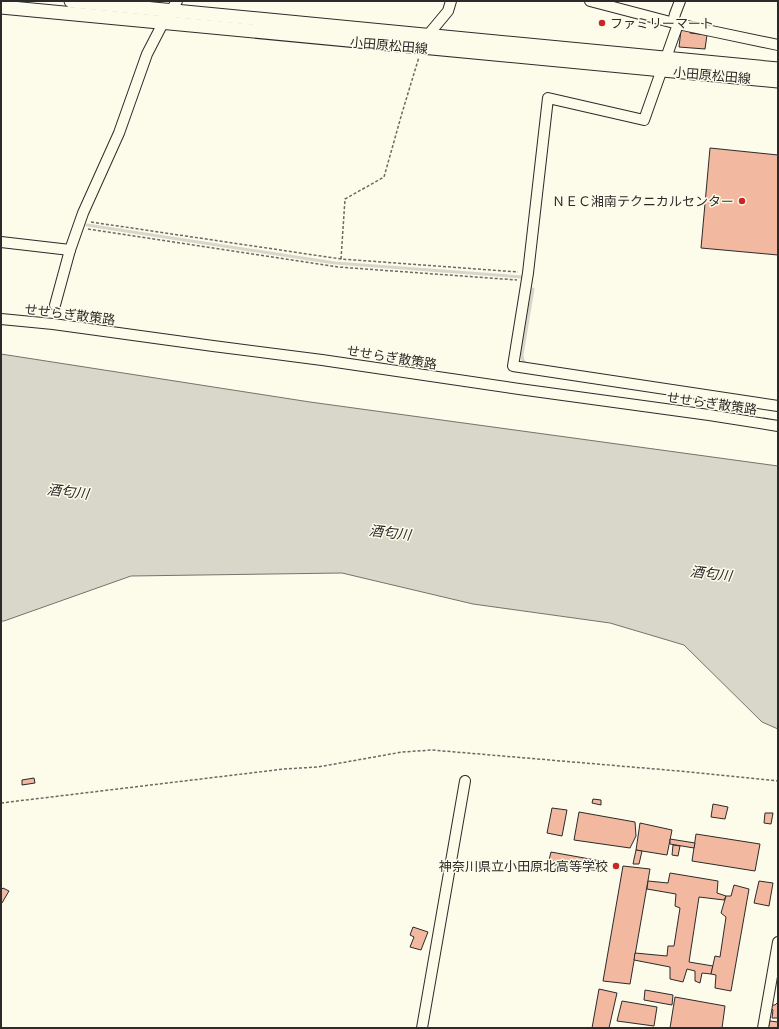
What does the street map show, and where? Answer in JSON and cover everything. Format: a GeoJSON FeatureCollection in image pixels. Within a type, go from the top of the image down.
{"type":"FeatureCollection","features":[{"type":"Feature","properties":{"kind":"main road","name":"小田原松田線"},"geometry":{"type":"LineString","coordinates":[[71,1],[174,6],[664,64],[778,81]]}},
{"type":"Feature","properties":{"kind":"main road","name":"小田原松田線"},"geometry":{"type":"LineString","coordinates":[[1,7],[422,48],[664,64],[778,69]]}},
{"type":"Feature","properties":{"kind":"street"},"geometry":{"type":"LineString","coordinates":[[428,35],[448,11],[451,1]]}},
{"type":"Feature","properties":{"kind":"street"},"geometry":{"type":"LineString","coordinates":[[590,1],[676,23],[778,45]]}},
{"type":"Feature","properties":{"kind":"street"},"geometry":{"type":"LineString","coordinates":[[680,1],[674,14],[676,23],[664,64],[644,120],[548,98],[527,277],[513,366],[778,406]]}},
{"type":"Feature","properties":{"kind":"street"},"geometry":{"type":"LineString","coordinates":[[55,305],[70,250],[79,224],[119,133],[147,54],[174,6]]}},
{"type":"Feature","properties":{"kind":"street"},"geometry":{"type":"LineString","coordinates":[[1,242],[70,250]]}},
{"type":"Feature","properties":{"kind":"street","name":"せせらぎ散策路"},"geometry":{"type":"LineString","coordinates":[[1,319],[53,324],[322,360],[778,426]]}},
{"type":"Feature","properties":{"kind":"street"},"geometry":{"type":"LineString","coordinates":[[422,1028],[465,782]]}},
{"type":"Feature","properties":{"kind":"street"},"geometry":{"type":"LineString","coordinates":[[763,1028],[775,975],[778,942]]}},
{"type":"Feature","properties":{"kind":"path"},"geometry":{"type":"LineString","coordinates":[[340,259],[345,200],[384,177],[422,48]]}},
{"type":"Feature","properties":{"kind":"path"},"geometry":{"type":"LineString","coordinates":[[79,224],[340,259],[527,277]]}},
{"type":"Feature","properties":{"kind":"path"},"geometry":{"type":"LineString","coordinates":[[79,224],[338,267],[461,275],[527,277]]}},
{"type":"Feature","properties":{"kind":"path"},"geometry":{"type":"LineString","coordinates":[[1,803],[318,766],[402,752],[432,750],[672,770],[778,781]]}},
{"type":"Feature","properties":{"kind":"water","name":"酒匂川"},"geometry":{"type":"Polygon","coordinates":[[[1,354],[310,402],[778,466],[778,729],[762,722],[684,645],[610,623],[473,604],[342,573],[131,576],[1,621],[1,354]]]}},
{"type":"Feature","properties":{"kind":"building"},"geometry":{"type":"Polygon","coordinates":[[[681,30],[690,31],[690,33],[707,35],[705,49],[679,47],[681,30]]]}},
{"type":"Feature","properties":{"kind":"building","name":"ＮＥＣ湘南テクニカルセンター"},"geometry":{"type":"Polygon","coordinates":[[[710,148],[778,155],[778,255],[701,248],[710,148]]]}},
{"type":"Feature","properties":{"kind":"building"},"geometry":{"type":"Polygon","coordinates":[[[34,778],[35,783],[22,785],[22,780],[34,778]]]}},
{"type":"Feature","properties":{"kind":"building"},"geometry":{"type":"Polygon","coordinates":[[[593,799],[601,800],[601,805],[592,803],[593,799]]]}},
{"type":"Feature","properties":{"kind":"building"},"geometry":{"type":"Polygon","coordinates":[[[713,804],[728,807],[725,819],[711,817],[713,804]]]}},
{"type":"Feature","properties":{"kind":"building"},"geometry":{"type":"Polygon","coordinates":[[[552,808],[567,810],[562,836],[547,833],[552,808]]]}},
{"type":"Feature","properties":{"kind":"building"},"geometry":{"type":"Polygon","coordinates":[[[579,812],[635,822],[636,836],[630,848],[574,840],[579,812]]]}},
{"type":"Feature","properties":{"kind":"building"},"geometry":{"type":"Polygon","coordinates":[[[765,813],[773,813],[771,824],[764,823],[765,813]]]}},
{"type":"Feature","properties":{"kind":"building"},"geometry":{"type":"Polygon","coordinates":[[[640,823],[672,830],[667,855],[636,850],[640,823]]]}},
{"type":"Feature","properties":{"kind":"building"},"geometry":{"type":"Polygon","coordinates":[[[696,834],[760,844],[755,871],[692,861],[696,834]]]}},
{"type":"Feature","properties":{"kind":"building"},"geometry":{"type":"Polygon","coordinates":[[[670,839],[695,843],[694,848],[670,844],[670,839]]]}},
{"type":"Feature","properties":{"kind":"building"},"geometry":{"type":"Polygon","coordinates":[[[673,845],[680,846],[678,856],[672,855],[673,845]]]}},
{"type":"Feature","properties":{"kind":"building"},"geometry":{"type":"Polygon","coordinates":[[[636,850],[642,851],[639,864],[633,864],[636,850]]]}},
{"type":"Feature","properties":{"kind":"building"},"geometry":{"type":"Polygon","coordinates":[[[551,852],[601,861],[601,871],[548,864],[551,852]]]}},
{"type":"Feature","properties":{"kind":"building"},"geometry":{"type":"Polygon","coordinates":[[[623,866],[650,869],[630,984],[603,981],[623,866]]]}},
{"type":"Feature","properties":{"kind":"building"},"geometry":{"type":"Polygon","coordinates":[[[670,873],[718,881],[717,893],[726,896],[724,900],[699,897],[689,962],[713,966],[711,974],[702,973],[700,983],[695,981],[695,971],[687,969],[683,982],[670,979],[670,967],[634,960],[635,953],[667,956],[668,946],[674,946],[680,908],[675,906],[676,894],[647,889],[648,881],[668,883],[670,873]]]}},
{"type":"Feature","properties":{"kind":"building"},"geometry":{"type":"Polygon","coordinates":[[[759,881],[773,883],[769,906],[754,903],[759,881]]]}},
{"type":"Feature","properties":{"kind":"building"},"geometry":{"type":"Polygon","coordinates":[[[734,885],[749,889],[731,991],[715,988],[716,975],[711,974],[715,956],[720,957],[726,917],[721,913],[726,896],[731,896],[734,885]]]}},
{"type":"Feature","properties":{"kind":"building"},"geometry":{"type":"Polygon","coordinates":[[[3,888],[9,891],[2,903],[1,890],[3,888]]]}},
{"type":"Feature","properties":{"kind":"building"},"geometry":{"type":"Polygon","coordinates":[[[413,927],[428,932],[421,950],[410,947],[414,937],[410,935],[413,927]]]}},
{"type":"Feature","properties":{"kind":"building"},"geometry":{"type":"Polygon","coordinates":[[[599,989],[617,993],[609,1028],[592,1028],[599,989]]]}},
{"type":"Feature","properties":{"kind":"building"},"geometry":{"type":"Polygon","coordinates":[[[645,990],[673,995],[672,1005],[644,1000],[645,990]]]}},
{"type":"Feature","properties":{"kind":"building"},"geometry":{"type":"Polygon","coordinates":[[[675,997],[725,1006],[722,1028],[670,1028],[675,997]]]}},
{"type":"Feature","properties":{"kind":"building"},"geometry":{"type":"Polygon","coordinates":[[[622,1001],[657,1007],[654,1026],[617,1021],[622,1001]]]}},
{"type":"Feature","properties":{"kind":"building"},"geometry":{"type":"Polygon","coordinates":[[[777,1003],[778,1018],[772,1018],[772,1005],[777,1003]]]}},
{"type":"Feature","properties":{"kind":"building"},"geometry":{"type":"Polygon","coordinates":[[[770,1021],[778,1022],[778,1028],[768,1028],[770,1021]]]}},
{"type":"Feature","properties":{"kind":"waterway"},"geometry":{"type":"LineString","coordinates":[[87,225],[335,263],[522,277]]}},
{"type":"Feature","properties":{"kind":"waterway"},"geometry":{"type":"LineString","coordinates":[[527,364],[523,361],[522,355],[533,289]]}},
{"type":"Feature","properties":{"kind":"place","name":"ファミリーマート"},"geometry":{"type":"Point","coordinates":[602,23]}},
{"type":"Feature","properties":{"kind":"place","name":"ＮＥＣ湘南テクニカルセンター"},"geometry":{"type":"Point","coordinates":[742,201]}},
{"type":"Feature","properties":{"kind":"place","name":"神奈川県立小田原北高等学校"},"geometry":{"type":"Point","coordinates":[616,866]}}]}
